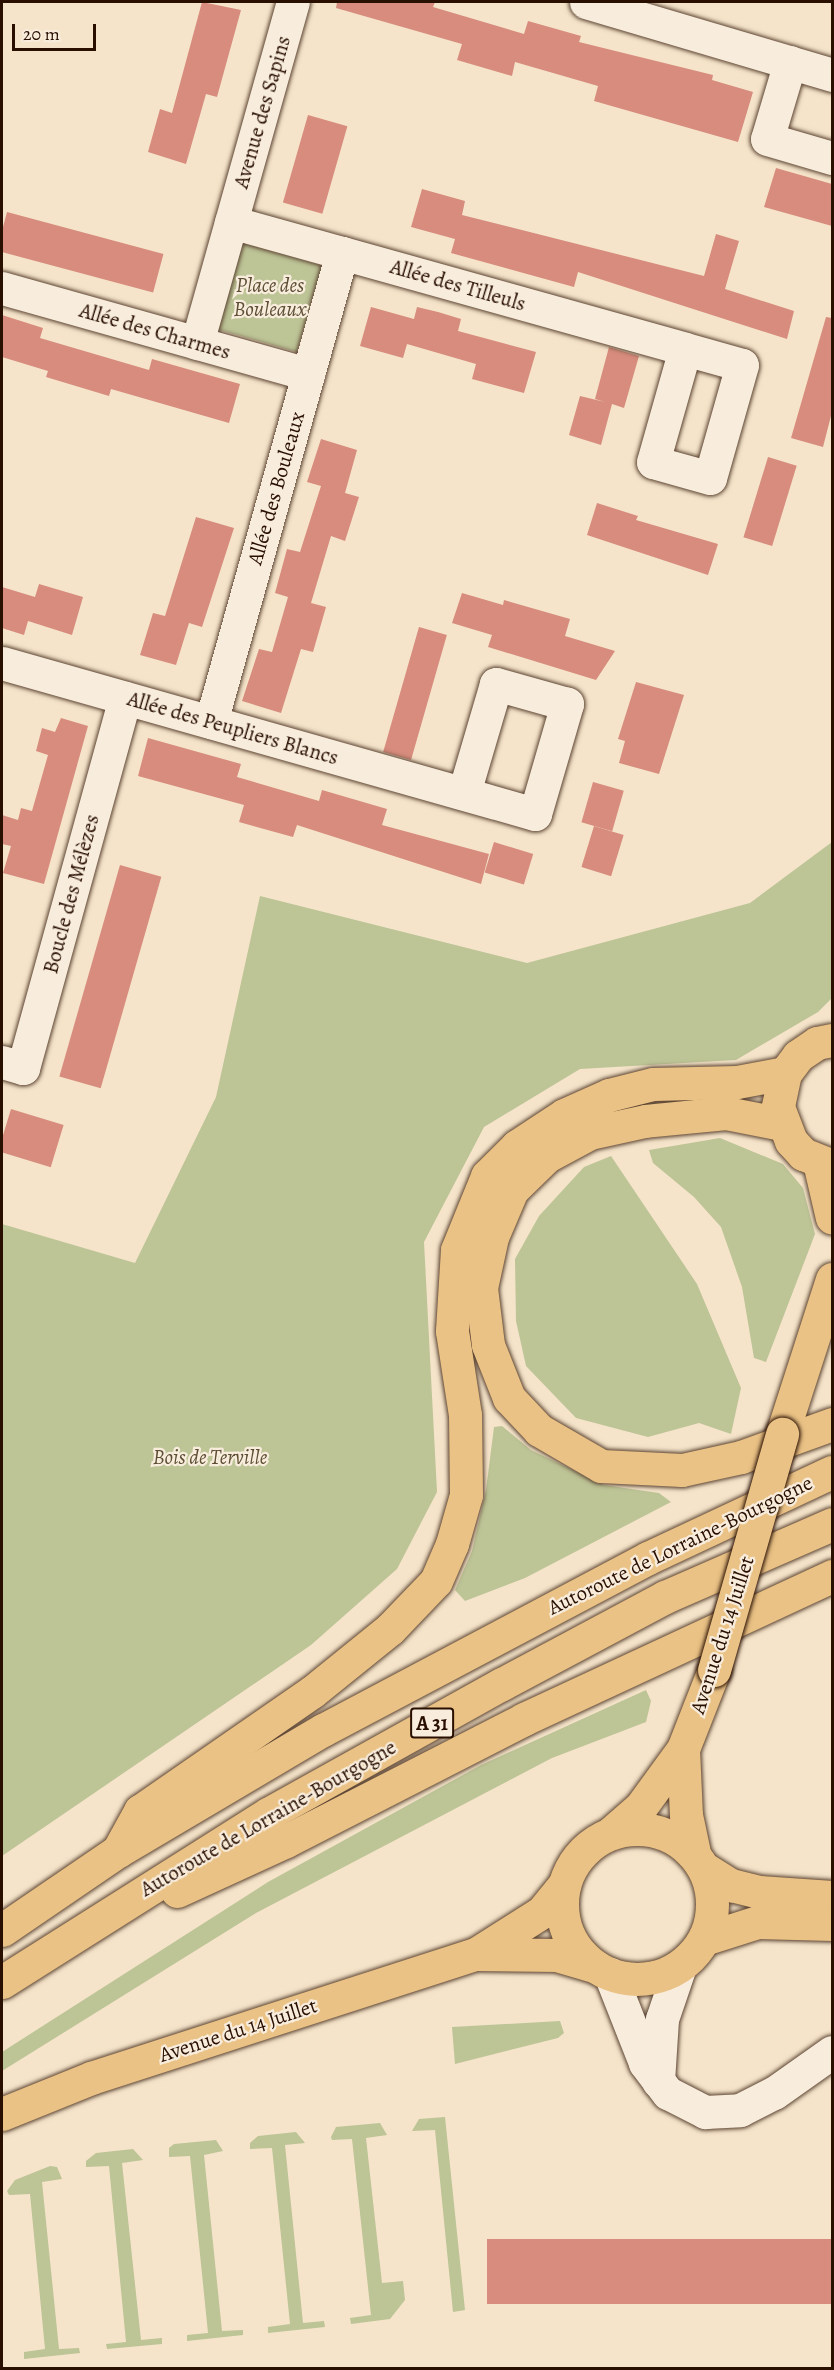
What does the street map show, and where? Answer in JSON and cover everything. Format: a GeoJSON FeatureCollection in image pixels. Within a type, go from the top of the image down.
{"type":"FeatureCollection","features":[{"type":"Feature","properties":{"kind":"main road"},"geometry":{"type":"LineString","coordinates":[[832,1040],[817,1043],[798,1056],[785,1073],[779,1090],[782,1124],[790,1140],[826,1164],[832,1218]]}},
{"type":"Feature","properties":{"kind":"main road"},"geometry":{"type":"LineString","coordinates":[[118,1851],[140,1811],[312,1692],[390,1629],[436,1581],[452,1544],[466,1495],[465,1415],[452,1331],[457,1250],[487,1176],[536,1133],[564,1115],[609,1095],[653,1084],[737,1082],[785,1073]]}},
{"type":"Feature","properties":{"kind":"main road"},"geometry":{"type":"LineString","coordinates":[[782,1124],[726,1113],[645,1121],[590,1133],[547,1156],[512,1190],[492,1237],[481,1288],[488,1345],[509,1398],[539,1430],[601,1466],[682,1470],[741,1457],[832,1424]]}},
{"type":"Feature","properties":{"kind":"main road","name":"Avenue du 14 Juillet"},"geometry":{"type":"LineString","coordinates":[[611,1833],[640,1808],[683,1749],[714,1670],[782,1434],[832,1279]]}},
{"type":"Feature","properties":{"kind":"main road","name":"Autoroute de Lorraine-Bourgogne"},"geometry":{"type":"LineString","coordinates":[[2,1930],[118,1851],[323,1730],[489,1639],[648,1558],[832,1472]]}},
{"type":"Feature","properties":{"kind":"main road","name":"Autoroute de Lorraine-Bourgogne"},"geometry":{"type":"LineString","coordinates":[[2,1982],[47,1951],[268,1814],[502,1684],[665,1598],[832,1524]]}},
{"type":"Feature","properties":{"kind":"main road"},"geometry":{"type":"LineString","coordinates":[[47,1951],[286,1841],[545,1709],[832,1576]]}},
{"type":"Feature","properties":{"kind":"main road","name":"Avenue du 14 Juillet"},"geometry":{"type":"LineString","coordinates":[[683,1749],[686,1815],[699,1861]]}},
{"type":"Feature","properties":{"kind":"main road"},"geometry":{"type":"LineString","coordinates":[[699,1861],[713,1904],[704,1939],[680,1966],[646,1979],[602,1970],[575,1946],[564,1921],[564,1885],[581,1853],[611,1833],[647,1828],[681,1842],[699,1861],[731,1885],[759,1892],[832,1897]]}},
{"type":"Feature","properties":{"kind":"main road","name":"Avenue du 14 Juillet"},"geometry":{"type":"LineString","coordinates":[[2,2114],[91,2078],[476,1954],[542,1912],[564,1885]]}},
{"type":"Feature","properties":{"kind":"main road"},"geometry":{"type":"LineString","coordinates":[[704,1939],[758,1922],[832,1924]]}},
{"type":"Feature","properties":{"kind":"main road","name":"Avenue du 14 Juillet"},"geometry":{"type":"LineString","coordinates":[[476,1954],[556,1955],[602,1970]]}},
{"type":"Feature","properties":{"kind":"street","name":"Avenue des Sapins"},"geometry":{"type":"LineString","coordinates":[[231,222],[293,2]]}},
{"type":"Feature","properties":{"kind":"street"},"geometry":{"type":"LineString","coordinates":[[590,2],[647,10],[832,75]]}},
{"type":"Feature","properties":{"kind":"street"},"geometry":{"type":"LineString","coordinates":[[790,62],[767,139],[832,158]]}},
{"type":"Feature","properties":{"kind":"street","name":"Allée des Tilleuls"},"geometry":{"type":"LineString","coordinates":[[231,222],[685,349]]}},
{"type":"Feature","properties":{"kind":"street"},"geometry":{"type":"LineString","coordinates":[[196,343],[231,222]]}},
{"type":"Feature","properties":{"kind":"street","name":"Allée des Bouleaux"},"geometry":{"type":"LineString","coordinates":[[211,722],[342,253]]}},
{"type":"Feature","properties":{"kind":"street","name":"Allée des Charmes"},"geometry":{"type":"LineString","coordinates":[[2,288],[308,374]]}},
{"type":"Feature","properties":{"kind":"street","name":"Allée des Peupliers Blancs"},"geometry":{"type":"LineString","coordinates":[[2,663],[464,793]]}},
{"type":"Feature","properties":{"kind":"street","name":"Boucle des Mélèzes"},"geometry":{"type":"LineString","coordinates":[[2,1062],[23,1068],[125,698]]}},
{"type":"Feature","properties":{"kind":"street"},"geometry":{"type":"LineString","coordinates":[[658,2082],[662,2019],[680,1966]]}},
{"type":"Feature","properties":{"kind":"street"},"geometry":{"type":"LineString","coordinates":[[602,1970],[645,2063],[658,2082],[668,2093],[705,2112],[740,2110],[774,2093],[832,2052]]}},
{"type":"Feature","properties":{"kind":"green space","name":"Place des Bouleaux"},"geometry":{"type":"Polygon","coordinates":[[[243,243],[322,266],[297,352],[218,330],[243,243]]]}},
{"type":"Feature","properties":{"kind":"green space","name":"Bois de Terville"},"geometry":{"type":"Polygon","coordinates":[[[832,842],[832,998],[818,1012],[736,1060],[580,1069],[484,1127],[424,1242],[437,1492],[397,1569],[311,1645],[2,1856],[2,1224],[135,1263],[216,1097],[260,896],[527,963],[750,903],[832,842]]]}},
{"type":"Feature","properties":{"kind":"green space"},"geometry":{"type":"Polygon","coordinates":[[[720,1138],[783,1164],[803,1188],[815,1234],[766,1362],[754,1358],[742,1287],[721,1227],[694,1197],[653,1163],[649,1150],[720,1138]]]}},
{"type":"Feature","properties":{"kind":"green space"},"geometry":{"type":"Polygon","coordinates":[[[611,1156],[697,1284],[741,1388],[731,1434],[699,1423],[648,1437],[576,1418],[526,1366],[516,1321],[515,1259],[539,1216],[584,1167],[611,1156]]]}},
{"type":"Feature","properties":{"kind":"green space"},"geometry":{"type":"Polygon","coordinates":[[[502,1426],[531,1450],[604,1485],[659,1493],[671,1502],[525,1578],[465,1601],[455,1590],[472,1551],[486,1490],[494,1427],[502,1426]]]}},
{"type":"Feature","properties":{"kind":"green space"},"geometry":{"type":"Polygon","coordinates":[[[646,1690],[651,1701],[646,1722],[552,1758],[256,1913],[2,2071],[2,2052],[268,1882],[481,1765],[646,1690]]]}},
{"type":"Feature","properties":{"kind":"green space"},"geometry":{"type":"Polygon","coordinates":[[[560,2021],[564,2033],[558,2038],[455,2064],[452,2027],[560,2021]]]}},
{"type":"Feature","properties":{"kind":"green space"},"geometry":{"type":"Polygon","coordinates":[[[445,2117],[465,2310],[453,2312],[435,2130],[412,2131],[419,2119],[445,2117]]]}},
{"type":"Feature","properties":{"kind":"green space"},"geometry":{"type":"Polygon","coordinates":[[[380,2123],[387,2135],[366,2138],[382,2283],[403,2281],[405,2300],[390,2319],[351,2324],[350,2318],[371,2315],[352,2139],[332,2140],[331,2137],[336,2127],[380,2123]]]}},
{"type":"Feature","properties":{"kind":"green space"},"geometry":{"type":"Polygon","coordinates":[[[296,2132],[305,2143],[285,2145],[303,2323],[324,2321],[325,2327],[268,2333],[268,2327],[290,2324],[272,2148],[250,2149],[250,2143],[258,2136],[296,2132]]]}},
{"type":"Feature","properties":{"kind":"green space"},"geometry":{"type":"Polygon","coordinates":[[[216,2140],[223,2151],[204,2155],[222,2331],[243,2330],[243,2335],[187,2341],[187,2335],[208,2333],[190,2156],[169,2157],[169,2148],[174,2144],[216,2140]]]}},
{"type":"Feature","properties":{"kind":"green space"},"geometry":{"type":"Polygon","coordinates":[[[133,2149],[143,2160],[122,2163],[141,2340],[162,2338],[162,2344],[107,2349],[106,2344],[126,2342],[109,2166],[86,2167],[86,2161],[96,2153],[133,2149]]]}},
{"type":"Feature","properties":{"kind":"green space"},"geometry":{"type":"Polygon","coordinates":[[[50,2166],[57,2167],[62,2179],[42,2182],[59,2349],[79,2348],[80,2353],[24,2359],[24,2352],[45,2349],[30,2194],[9,2195],[7,2191],[15,2180],[50,2166]]]}},
{"type":"Feature","properties":{"kind":"building"},"geometry":{"type":"Polygon","coordinates":[[[202,2],[241,10],[217,97],[206,94],[186,164],[148,152],[160,109],[172,113],[202,2]]]}},
{"type":"Feature","properties":{"kind":"building"},"geometry":{"type":"Polygon","coordinates":[[[337,2],[435,2],[433,7],[524,34],[528,21],[581,36],[579,42],[713,75],[712,80],[753,92],[738,142],[594,101],[598,86],[515,62],[512,76],[457,60],[462,44],[336,8],[337,2]]]}},
{"type":"Feature","properties":{"kind":"building"},"geometry":{"type":"Polygon","coordinates":[[[308,115],[347,126],[322,214],[283,202],[308,115]]]}},
{"type":"Feature","properties":{"kind":"building"},"geometry":{"type":"Polygon","coordinates":[[[776,168],[832,184],[832,226],[764,207],[776,168]]]}},
{"type":"Feature","properties":{"kind":"building"},"geometry":{"type":"Polygon","coordinates":[[[422,189],[465,201],[462,215],[704,276],[716,234],[739,241],[725,289],[794,311],[787,339],[578,272],[574,287],[451,253],[455,239],[411,227],[422,189]]]}},
{"type":"Feature","properties":{"kind":"building"},"geometry":{"type":"Polygon","coordinates":[[[7,212],[163,254],[153,293],[2,252],[2,231],[7,212]]]}},
{"type":"Feature","properties":{"kind":"building"},"geometry":{"type":"Polygon","coordinates":[[[371,307],[414,319],[417,307],[438,312],[461,319],[458,331],[536,352],[524,393],[472,379],[476,364],[407,344],[403,358],[360,346],[371,307]]]}},
{"type":"Feature","properties":{"kind":"building"},"geometry":{"type":"Polygon","coordinates":[[[2,315],[43,328],[40,338],[149,370],[152,359],[240,384],[229,423],[111,389],[109,396],[46,377],[48,371],[2,357],[2,315]]]}},
{"type":"Feature","properties":{"kind":"building"},"geometry":{"type":"Polygon","coordinates":[[[826,317],[832,318],[832,412],[823,447],[791,438],[826,317]]]}},
{"type":"Feature","properties":{"kind":"building"},"geometry":{"type":"Polygon","coordinates":[[[609,347],[639,356],[624,408],[612,404],[601,445],[569,435],[580,396],[605,402],[595,399],[609,347]]]}},
{"type":"Feature","properties":{"kind":"building"},"geometry":{"type":"Polygon","coordinates":[[[321,439],[357,450],[345,493],[359,497],[345,541],[331,536],[311,603],[326,607],[313,652],[301,649],[281,713],[242,701],[259,649],[272,652],[288,597],[275,593],[287,549],[300,552],[321,486],[307,482],[321,439]]]}},
{"type":"Feature","properties":{"kind":"building"},"geometry":{"type":"Polygon","coordinates":[[[768,457],[797,466],[772,546],[743,537],[768,457]]]}},
{"type":"Feature","properties":{"kind":"building"},"geometry":{"type":"Polygon","coordinates":[[[597,503],[638,516],[636,520],[718,544],[708,575],[587,535],[597,503]]]}},
{"type":"Feature","properties":{"kind":"building"},"geometry":{"type":"Polygon","coordinates":[[[196,517],[234,528],[202,627],[189,623],[176,665],[140,655],[153,613],[165,616],[196,517]]]}},
{"type":"Feature","properties":{"kind":"building"},"geometry":{"type":"Polygon","coordinates":[[[39,584],[83,597],[72,635],[28,621],[24,635],[2,628],[2,587],[35,597],[39,584]]]}},
{"type":"Feature","properties":{"kind":"building"},"geometry":{"type":"Polygon","coordinates":[[[462,593],[503,605],[504,600],[570,619],[565,636],[615,651],[596,680],[488,647],[492,635],[452,623],[462,593]]]}},
{"type":"Feature","properties":{"kind":"building"},"geometry":{"type":"Polygon","coordinates":[[[419,627],[447,635],[411,760],[383,752],[419,627]]]}},
{"type":"Feature","properties":{"kind":"building"},"geometry":{"type":"Polygon","coordinates":[[[636,682],[684,695],[659,774],[619,763],[625,741],[618,739],[636,682]]]}},
{"type":"Feature","properties":{"kind":"building"},"geometry":{"type":"Polygon","coordinates":[[[61,718],[88,726],[44,884],[3,873],[11,846],[2,844],[2,815],[18,820],[21,808],[32,811],[48,755],[36,751],[42,728],[55,732],[61,718]]]}},
{"type":"Feature","properties":{"kind":"building"},"geometry":{"type":"Polygon","coordinates":[[[148,738],[241,764],[237,777],[319,801],[322,790],[387,809],[382,825],[489,854],[481,884],[297,825],[293,837],[239,822],[244,805],[138,776],[148,738]]]}},
{"type":"Feature","properties":{"kind":"building"},"geometry":{"type":"Polygon","coordinates":[[[593,782],[624,791],[612,831],[581,822],[593,782]]]}},
{"type":"Feature","properties":{"kind":"building"},"geometry":{"type":"Polygon","coordinates":[[[594,826],[624,835],[611,876],[581,867],[594,826]]]}},
{"type":"Feature","properties":{"kind":"building"},"geometry":{"type":"Polygon","coordinates":[[[494,842],[533,854],[524,885],[485,873],[494,842]]]}},
{"type":"Feature","properties":{"kind":"building"},"geometry":{"type":"Polygon","coordinates":[[[120,865],[161,877],[101,1088],[59,1076],[120,865]]]}},
{"type":"Feature","properties":{"kind":"building"},"geometry":{"type":"Polygon","coordinates":[[[11,1109],[64,1125],[51,1167],[2,1152],[2,1138],[11,1109]]]}},
{"type":"Feature","properties":{"kind":"building"},"geometry":{"type":"Polygon","coordinates":[[[487,2239],[832,2239],[832,2304],[487,2304],[487,2239]]]}}]}
